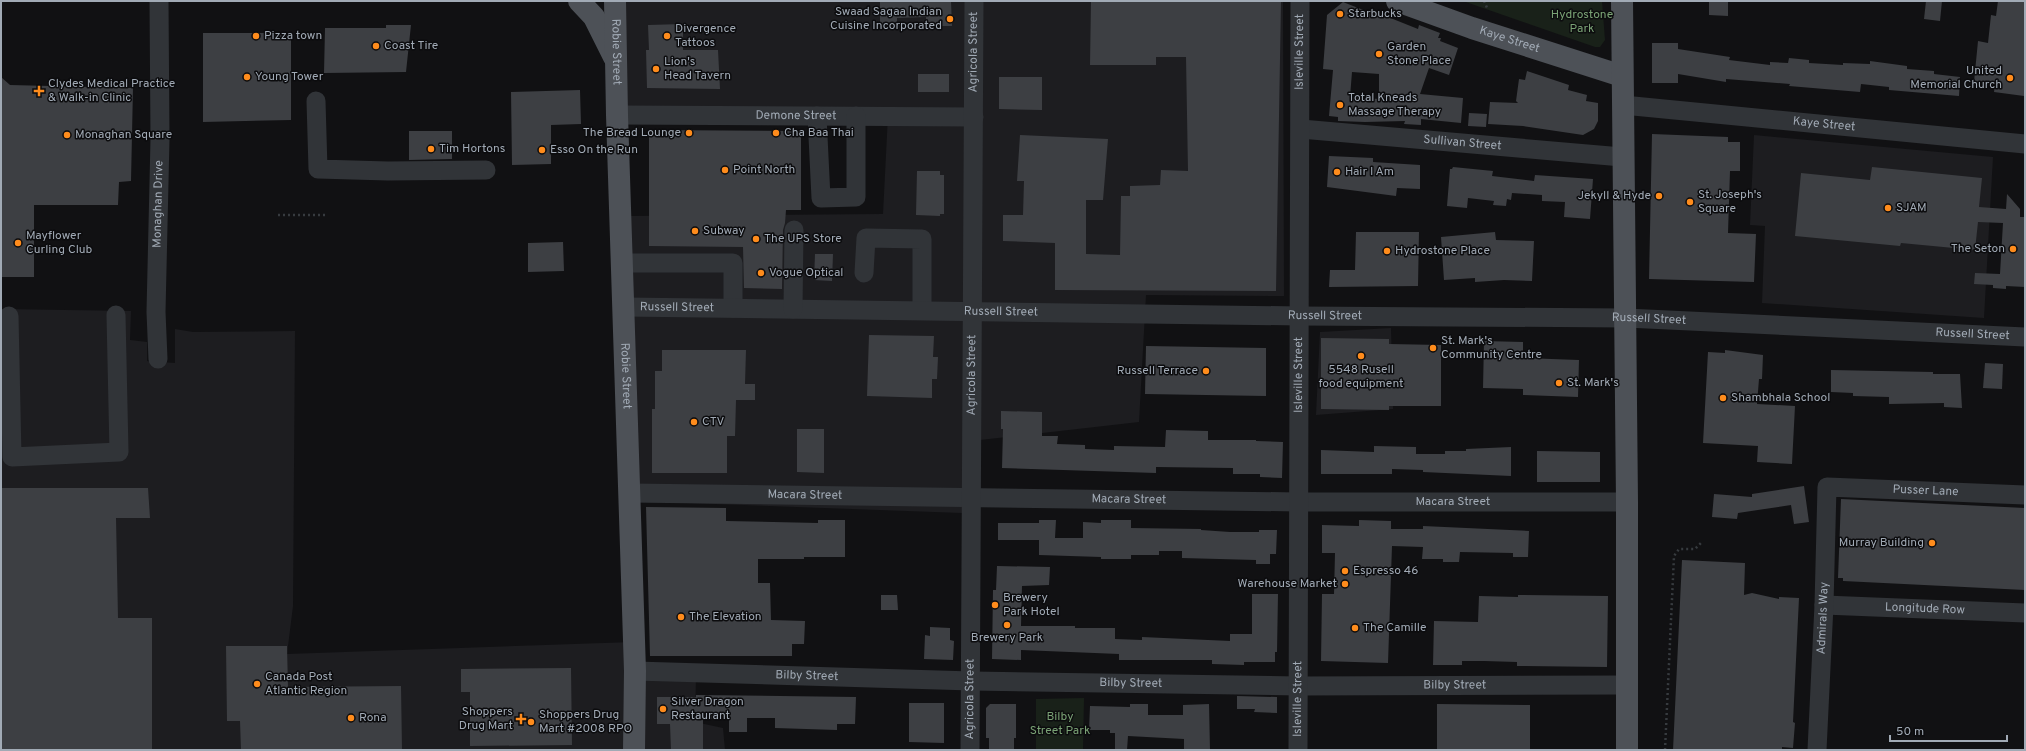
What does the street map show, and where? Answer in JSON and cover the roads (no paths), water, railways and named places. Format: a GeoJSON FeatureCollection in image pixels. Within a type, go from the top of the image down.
{"type":"FeatureCollection","features":[{"type":"Feature","properties":{"kind":"main road"},"geometry":{"type":"LineString","coordinates":[[579,1],[594,17],[617,64]]}},
{"type":"Feature","properties":{"kind":"main road","name":"Robie Street"},"geometry":{"type":"LineString","coordinates":[[615,1],[617,115],[635,671],[634,750]]}},
{"type":"Feature","properties":{"kind":"main road","name":"Kaye Street"},"geometry":{"type":"LineString","coordinates":[[1397,1],[1472,28],[1622,76]]}},
{"type":"Feature","properties":{"kind":"main road"},"geometry":{"type":"LineString","coordinates":[[1622,1],[1622,157],[1626,318],[1627,750]]}},
{"type":"Feature","properties":{"kind":"street","name":"Monaghan Drive"},"geometry":{"type":"LineString","coordinates":[[158,359],[156,312],[160,139],[159,1]]}},
{"type":"Feature","properties":{"kind":"street","name":"Agricola Street"},"geometry":{"type":"LineString","coordinates":[[970,750],[972,681],[971,497],[974,1]]}},
{"type":"Feature","properties":{"kind":"street","name":"Isleville Street"},"geometry":{"type":"LineString","coordinates":[[1298,750],[1301,129],[1300,1]]}},
{"type":"Feature","properties":{"kind":"street"},"geometry":{"type":"LineString","coordinates":[[316,101],[318,159],[375,162],[388,172],[486,170]]}},
{"type":"Feature","properties":{"kind":"street","name":"Kaye Street"},"geometry":{"type":"LineString","coordinates":[[1623,105],[2025,144]]}},
{"type":"Feature","properties":{"kind":"street","name":"Demone Street"},"geometry":{"type":"LineString","coordinates":[[617,115],[974,117]]}},
{"type":"Feature","properties":{"kind":"street"},"geometry":{"type":"LineString","coordinates":[[817,116],[821,198],[856,197],[856,116]]}},
{"type":"Feature","properties":{"kind":"street","name":"Sullivan Street"},"geometry":{"type":"LineString","coordinates":[[1301,129],[1622,157]]}},
{"type":"Feature","properties":{"kind":"street"},"geometry":{"type":"LineString","coordinates":[[794,230],[794,309]]}},
{"type":"Feature","properties":{"kind":"street"},"geometry":{"type":"LineString","coordinates":[[864,273],[866,238],[922,239],[922,310]]}},
{"type":"Feature","properties":{"kind":"street"},"geometry":{"type":"LineString","coordinates":[[622,263],[733,263],[732,308]]}},
{"type":"Feature","properties":{"kind":"street","name":"Russell Street"},"geometry":{"type":"LineString","coordinates":[[624,307],[1300,316],[1626,318],[2025,337]]}},
{"type":"Feature","properties":{"kind":"street"},"geometry":{"type":"LineString","coordinates":[[9,316],[12,457],[119,452],[116,315]]}},
{"type":"Feature","properties":{"kind":"street","name":"Pusser Lane"},"geometry":{"type":"LineString","coordinates":[[1827,487],[2025,495]]}},
{"type":"Feature","properties":{"kind":"street","name":"Admirals Way"},"geometry":{"type":"LineString","coordinates":[[1817,750],[1824,605],[1827,487]]}},
{"type":"Feature","properties":{"kind":"street","name":"Macara Street"},"geometry":{"type":"LineString","coordinates":[[630,493],[1298,502],[1627,502]]}},
{"type":"Feature","properties":{"kind":"street","name":"Longitude Row"},"geometry":{"type":"LineString","coordinates":[[1824,605],[2025,613]]}},
{"type":"Feature","properties":{"kind":"street","name":"Bilby Street"},"geometry":{"type":"LineString","coordinates":[[635,671],[972,681],[1298,686],[1627,685]]}},
{"type":"Feature","properties":{"kind":"place","name":"Starbucks"},"geometry":{"type":"Point","coordinates":[1340,14]}},
{"type":"Feature","properties":{"kind":"place","name":"Swaad Sagaa Indian Cuisine Incorporated"},"geometry":{"type":"Point","coordinates":[950,19]}},
{"type":"Feature","properties":{"kind":"place","name":"Pizza town"},"geometry":{"type":"Point","coordinates":[256,36]}},
{"type":"Feature","properties":{"kind":"place","name":"Divergence Tattoos"},"geometry":{"type":"Point","coordinates":[667,36]}},
{"type":"Feature","properties":{"kind":"place","name":"Coast Tire"},"geometry":{"type":"Point","coordinates":[376,46]}},
{"type":"Feature","properties":{"kind":"place","name":"Garden Stone Place"},"geometry":{"type":"Point","coordinates":[1379,54]}},
{"type":"Feature","properties":{"kind":"place","name":"Lion's Head Tavern"},"geometry":{"type":"Point","coordinates":[656,69]}},
{"type":"Feature","properties":{"kind":"place","name":"Young Tower"},"geometry":{"type":"Point","coordinates":[247,77]}},
{"type":"Feature","properties":{"kind":"place","name":"United Memorial Church"},"geometry":{"type":"Point","coordinates":[2010,78]}},
{"type":"Feature","properties":{"kind":"place","name":"Clydes Medical Practice & Walk-in Clinic"},"geometry":{"type":"Point","coordinates":[39,91]}},
{"type":"Feature","properties":{"kind":"place","name":"Total Kneads Massage Therapy"},"geometry":{"type":"Point","coordinates":[1340,105]}},
{"type":"Feature","properties":{"kind":"place","name":"The Bread Lounge"},"geometry":{"type":"Point","coordinates":[689,133]}},
{"type":"Feature","properties":{"kind":"place","name":"Cha Baa Thai"},"geometry":{"type":"Point","coordinates":[776,133]}},
{"type":"Feature","properties":{"kind":"place","name":"Monaghan Square"},"geometry":{"type":"Point","coordinates":[67,135]}},
{"type":"Feature","properties":{"kind":"place","name":"Tim Hortons"},"geometry":{"type":"Point","coordinates":[431,149]}},
{"type":"Feature","properties":{"kind":"place","name":"Esso On the Run"},"geometry":{"type":"Point","coordinates":[542,150]}},
{"type":"Feature","properties":{"kind":"place","name":"Point North"},"geometry":{"type":"Point","coordinates":[725,170]}},
{"type":"Feature","properties":{"kind":"place","name":"Hair I Am"},"geometry":{"type":"Point","coordinates":[1337,172]}},
{"type":"Feature","properties":{"kind":"place","name":"Jekyll & Hyde"},"geometry":{"type":"Point","coordinates":[1659,196]}},
{"type":"Feature","properties":{"kind":"place","name":"St. Joseph's Square"},"geometry":{"type":"Point","coordinates":[1690,202]}},
{"type":"Feature","properties":{"kind":"place","name":"SJAM"},"geometry":{"type":"Point","coordinates":[1888,208]}},
{"type":"Feature","properties":{"kind":"place","name":"Subway"},"geometry":{"type":"Point","coordinates":[695,231]}},
{"type":"Feature","properties":{"kind":"place","name":"The UPS Store"},"geometry":{"type":"Point","coordinates":[756,239]}},
{"type":"Feature","properties":{"kind":"place","name":"Mayflower Curling Club"},"geometry":{"type":"Point","coordinates":[18,243]}},
{"type":"Feature","properties":{"kind":"place","name":"The Seton"},"geometry":{"type":"Point","coordinates":[2013,249]}},
{"type":"Feature","properties":{"kind":"place","name":"Hydrostone Place"},"geometry":{"type":"Point","coordinates":[1387,251]}},
{"type":"Feature","properties":{"kind":"place","name":"Vogue Optical"},"geometry":{"type":"Point","coordinates":[761,273]}},
{"type":"Feature","properties":{"kind":"place","name":"St. Mark's Community Centre"},"geometry":{"type":"Point","coordinates":[1433,348]}},
{"type":"Feature","properties":{"kind":"place","name":"5548 Rusell food equipment"},"geometry":{"type":"Point","coordinates":[1361,356]}},
{"type":"Feature","properties":{"kind":"place","name":"Russell Terrace"},"geometry":{"type":"Point","coordinates":[1206,371]}},
{"type":"Feature","properties":{"kind":"place","name":"St. Mark's"},"geometry":{"type":"Point","coordinates":[1559,383]}},
{"type":"Feature","properties":{"kind":"place","name":"Shambhala School"},"geometry":{"type":"Point","coordinates":[1723,398]}},
{"type":"Feature","properties":{"kind":"place","name":"CTV"},"geometry":{"type":"Point","coordinates":[694,422]}},
{"type":"Feature","properties":{"kind":"place","name":"Murray Building"},"geometry":{"type":"Point","coordinates":[1932,543]}},
{"type":"Feature","properties":{"kind":"place","name":"Espresso 46"},"geometry":{"type":"Point","coordinates":[1345,571]}},
{"type":"Feature","properties":{"kind":"place","name":"Warehouse Market"},"geometry":{"type":"Point","coordinates":[1345,584]}},
{"type":"Feature","properties":{"kind":"place","name":"Brewery Park Hotel"},"geometry":{"type":"Point","coordinates":[995,605]}},
{"type":"Feature","properties":{"kind":"place","name":"The Elevation"},"geometry":{"type":"Point","coordinates":[681,617]}},
{"type":"Feature","properties":{"kind":"place","name":"Brewery Park"},"geometry":{"type":"Point","coordinates":[1007,625]}},
{"type":"Feature","properties":{"kind":"place","name":"The Camille"},"geometry":{"type":"Point","coordinates":[1355,628]}},
{"type":"Feature","properties":{"kind":"place","name":"Canada Post Atlantic Region"},"geometry":{"type":"Point","coordinates":[257,684]}},
{"type":"Feature","properties":{"kind":"place","name":"Silver Dragon Restaurant"},"geometry":{"type":"Point","coordinates":[663,709]}},
{"type":"Feature","properties":{"kind":"place","name":"Rona"},"geometry":{"type":"Point","coordinates":[351,718]}},
{"type":"Feature","properties":{"kind":"place","name":"Shoppers Drug Mart"},"geometry":{"type":"Point","coordinates":[521,719]}},
{"type":"Feature","properties":{"kind":"place","name":"Shoppers Drug Mart #2008 RPO"},"geometry":{"type":"Point","coordinates":[531,722]}},
{"type":"Feature","properties":{"kind":"park label","name":"Hydrostone Park"},"geometry":{"type":"Point","coordinates":[1582,22]}},
{"type":"Feature","properties":{"kind":"park label","name":"Bilby Street Park"},"geometry":{"type":"Point","coordinates":[1060,724]}}]}
